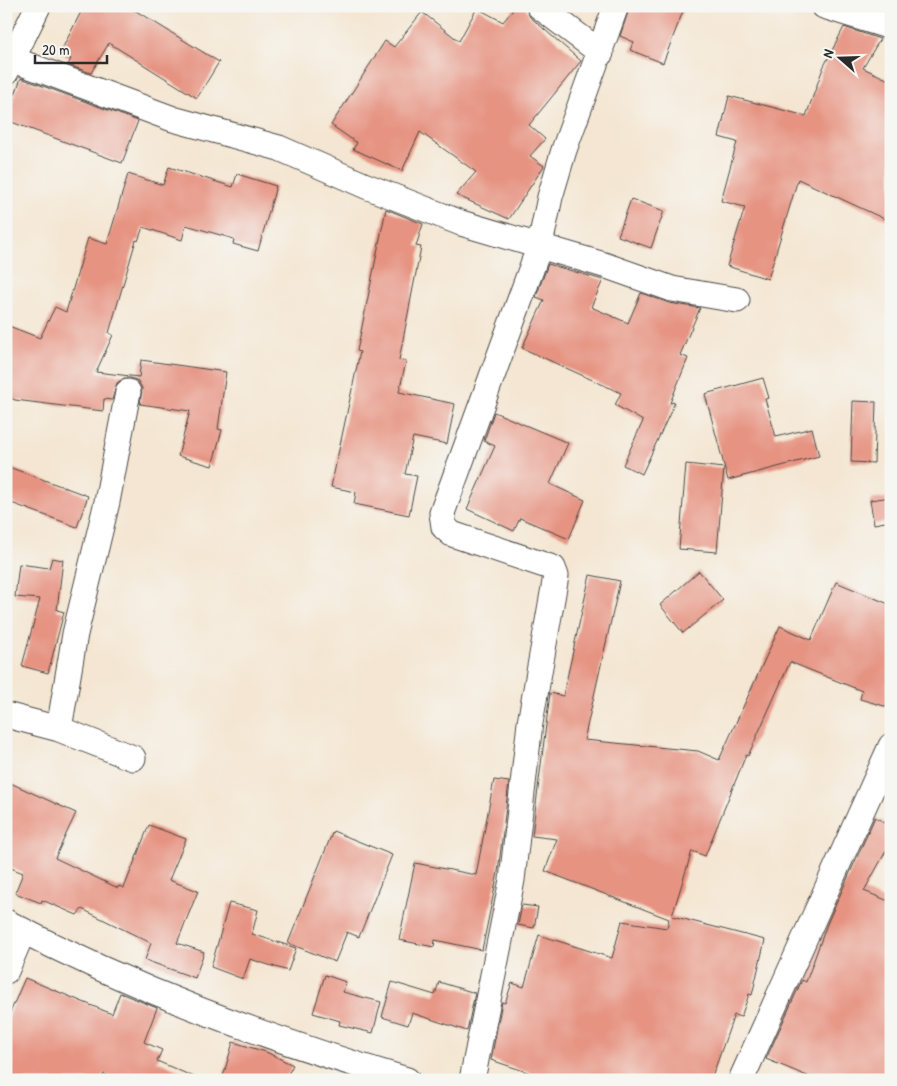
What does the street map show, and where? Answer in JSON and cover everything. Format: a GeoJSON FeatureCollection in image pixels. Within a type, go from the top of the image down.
{"type":"FeatureCollection","features":[{"type":"Feature","properties":{"kind":"street"},"geometry":{"type":"LineString","coordinates":[[38,6],[8,63],[173,119],[279,148],[366,186],[461,223],[540,245],[672,289],[736,300]]}},
{"type":"Feature","properties":{"kind":"street"},"geometry":{"type":"LineString","coordinates":[[539,6],[601,53]]}},
{"type":"Feature","properties":{"kind":"street"},"geometry":{"type":"LineString","coordinates":[[472,1080],[512,880],[530,723],[556,576],[553,568],[452,534],[444,527],[442,513],[540,245],[550,197],[564,150],[601,53],[616,6]]}},
{"type":"Feature","properties":{"kind":"street"},"geometry":{"type":"LineString","coordinates":[[824,6],[891,27]]}},
{"type":"Feature","properties":{"kind":"street"},"geometry":{"type":"LineString","coordinates":[[59,729],[75,634],[107,502],[128,392]]}},
{"type":"Feature","properties":{"kind":"street"},"geometry":{"type":"LineString","coordinates":[[6,716],[59,729],[133,758]]}},
{"type":"Feature","properties":{"kind":"street"},"geometry":{"type":"LineString","coordinates":[[741,1080],[891,746]]}},
{"type":"Feature","properties":{"kind":"street"},"geometry":{"type":"LineString","coordinates":[[6,971],[14,926],[130,983],[224,1020],[407,1080]]}},
{"type":"Feature","properties":{"kind":"building"},"geometry":{"type":"Polygon","coordinates":[[[84,6],[123,6],[136,11],[219,62],[197,98],[109,43],[91,73],[68,65],[71,59],[60,53],[84,6]]]}},
{"type":"Feature","properties":{"kind":"building"},"geometry":{"type":"Polygon","coordinates":[[[516,6],[525,6],[530,17],[581,61],[529,125],[545,139],[530,156],[544,166],[509,219],[456,195],[476,172],[420,132],[402,171],[353,149],[357,143],[331,125],[385,41],[394,47],[422,12],[459,41],[477,8],[503,22],[516,6]]]}},
{"type":"Feature","properties":{"kind":"building"},"geometry":{"type":"Polygon","coordinates":[[[630,6],[685,6],[663,63],[630,50],[634,42],[620,36],[630,6]]]}},
{"type":"Feature","properties":{"kind":"building"},"geometry":{"type":"Polygon","coordinates":[[[844,27],[880,39],[863,68],[891,81],[891,222],[798,179],[768,279],[727,266],[745,207],[721,201],[737,142],[719,137],[729,96],[806,116],[823,68],[844,27]]]}},
{"type":"Feature","properties":{"kind":"building"},"geometry":{"type":"Polygon","coordinates":[[[21,78],[138,121],[122,163],[6,120],[21,78]]]}},
{"type":"Feature","properties":{"kind":"building"},"geometry":{"type":"Polygon","coordinates":[[[169,167],[233,187],[237,174],[276,186],[258,251],[233,244],[234,239],[186,225],[182,240],[143,227],[138,241],[136,240],[109,333],[113,335],[96,372],[139,377],[141,360],[226,372],[218,429],[222,430],[212,466],[178,456],[190,411],[140,404],[142,388],[138,381],[131,378],[124,378],[117,383],[112,400],[104,399],[103,411],[15,400],[6,396],[6,325],[40,338],[55,307],[66,312],[88,238],[107,244],[128,174],[163,185],[169,167]]]}},
{"type":"Feature","properties":{"kind":"building"},"geometry":{"type":"Polygon","coordinates":[[[631,199],[664,211],[651,248],[618,236],[631,199]]]}},
{"type":"Feature","properties":{"kind":"building"},"geometry":{"type":"Polygon","coordinates":[[[386,209],[423,224],[416,246],[421,247],[399,360],[406,362],[399,392],[455,404],[447,444],[413,437],[405,474],[417,476],[409,515],[354,504],[356,492],[331,487],[360,352],[357,351],[386,209]]]}},
{"type":"Feature","properties":{"kind":"building"},"geometry":{"type":"Polygon","coordinates":[[[548,264],[603,280],[591,307],[628,323],[641,293],[669,303],[700,308],[680,355],[688,358],[670,403],[675,402],[642,474],[623,465],[643,421],[615,405],[621,393],[522,348],[544,300],[536,297],[548,264]]]}},
{"type":"Feature","properties":{"kind":"building"},"geometry":{"type":"Polygon","coordinates":[[[763,378],[769,398],[765,399],[776,437],[812,428],[819,456],[728,480],[705,394],[763,378]]]}},
{"type":"Feature","properties":{"kind":"building"},"geometry":{"type":"Polygon","coordinates":[[[853,401],[876,402],[874,463],[851,462],[853,401]]]}},
{"type":"Feature","properties":{"kind":"building"},"geometry":{"type":"Polygon","coordinates":[[[494,412],[568,443],[550,484],[585,500],[569,539],[520,518],[514,531],[467,509],[495,446],[484,441],[494,412]]]}},
{"type":"Feature","properties":{"kind":"building"},"geometry":{"type":"Polygon","coordinates":[[[686,464],[724,468],[717,552],[679,549],[686,464]]]}},
{"type":"Feature","properties":{"kind":"building"},"geometry":{"type":"Polygon","coordinates":[[[6,466],[88,496],[77,527],[6,501],[6,466]]]}},
{"type":"Feature","properties":{"kind":"building"},"geometry":{"type":"Polygon","coordinates":[[[891,497],[891,521],[874,524],[870,500],[891,497]]]}},
{"type":"Feature","properties":{"kind":"building"},"geometry":{"type":"Polygon","coordinates":[[[52,558],[63,560],[57,610],[64,612],[48,673],[22,666],[40,599],[15,597],[19,564],[49,568],[52,558]]]}},
{"type":"Feature","properties":{"kind":"building"},"geometry":{"type":"Polygon","coordinates":[[[699,571],[723,600],[683,633],[660,605],[699,571]]]}},
{"type":"Feature","properties":{"kind":"building"},"geometry":{"type":"Polygon","coordinates":[[[590,575],[620,581],[584,740],[698,751],[719,760],[780,626],[811,640],[836,582],[891,605],[891,708],[860,699],[862,691],[790,662],[748,756],[746,755],[705,856],[692,851],[672,916],[765,940],[752,995],[749,994],[741,1017],[734,1015],[711,1080],[551,1080],[491,1060],[502,1002],[505,1003],[512,983],[524,987],[539,935],[612,958],[622,921],[667,928],[669,919],[545,871],[557,839],[532,836],[550,693],[563,696],[590,575]]]}},
{"type":"Feature","properties":{"kind":"building"},"geometry":{"type":"Polygon","coordinates":[[[494,780],[509,782],[498,872],[482,950],[435,940],[434,947],[399,940],[415,863],[476,875],[494,780]]]}},
{"type":"Feature","properties":{"kind":"building"},"geometry":{"type":"Polygon","coordinates":[[[6,781],[76,813],[55,858],[118,888],[119,886],[124,888],[149,825],[186,839],[169,880],[198,891],[177,943],[204,952],[195,978],[145,960],[151,943],[82,909],[77,915],[42,900],[41,903],[15,893],[23,873],[6,866],[6,781]]]}},
{"type":"Feature","properties":{"kind":"building"},"geometry":{"type":"Polygon","coordinates":[[[875,817],[891,826],[891,842],[864,891],[891,902],[891,1080],[817,1080],[766,1059],[802,980],[806,982],[827,924],[875,817]]]}},
{"type":"Feature","properties":{"kind":"building"},"geometry":{"type":"Polygon","coordinates":[[[333,831],[392,855],[359,937],[347,932],[335,962],[288,943],[333,831]]]}},
{"type":"Feature","properties":{"kind":"building"},"geometry":{"type":"Polygon","coordinates":[[[229,903],[258,910],[252,934],[296,948],[288,971],[250,959],[243,979],[211,967],[229,903]]]}},
{"type":"Feature","properties":{"kind":"building"},"geometry":{"type":"Polygon","coordinates":[[[522,905],[538,907],[534,928],[518,925],[522,905]]]}},
{"type":"Feature","properties":{"kind":"building"},"geometry":{"type":"Polygon","coordinates":[[[325,975],[346,982],[343,992],[381,1002],[373,1033],[339,1025],[340,1021],[313,1013],[325,975]]]}},
{"type":"Feature","properties":{"kind":"building"},"geometry":{"type":"Polygon","coordinates":[[[25,978],[112,1014],[120,993],[157,1008],[144,1042],[162,1050],[157,1061],[201,1080],[117,1080],[104,1074],[101,1080],[6,1080],[6,1022],[25,978]]]}},
{"type":"Feature","properties":{"kind":"building"},"geometry":{"type":"Polygon","coordinates":[[[392,982],[435,995],[439,982],[475,993],[467,1031],[412,1013],[408,1025],[382,1017],[392,982]]]}},
{"type":"Feature","properties":{"kind":"building"},"geometry":{"type":"Polygon","coordinates":[[[233,1042],[266,1052],[293,1065],[285,1080],[222,1080],[233,1042]]]}}]}
